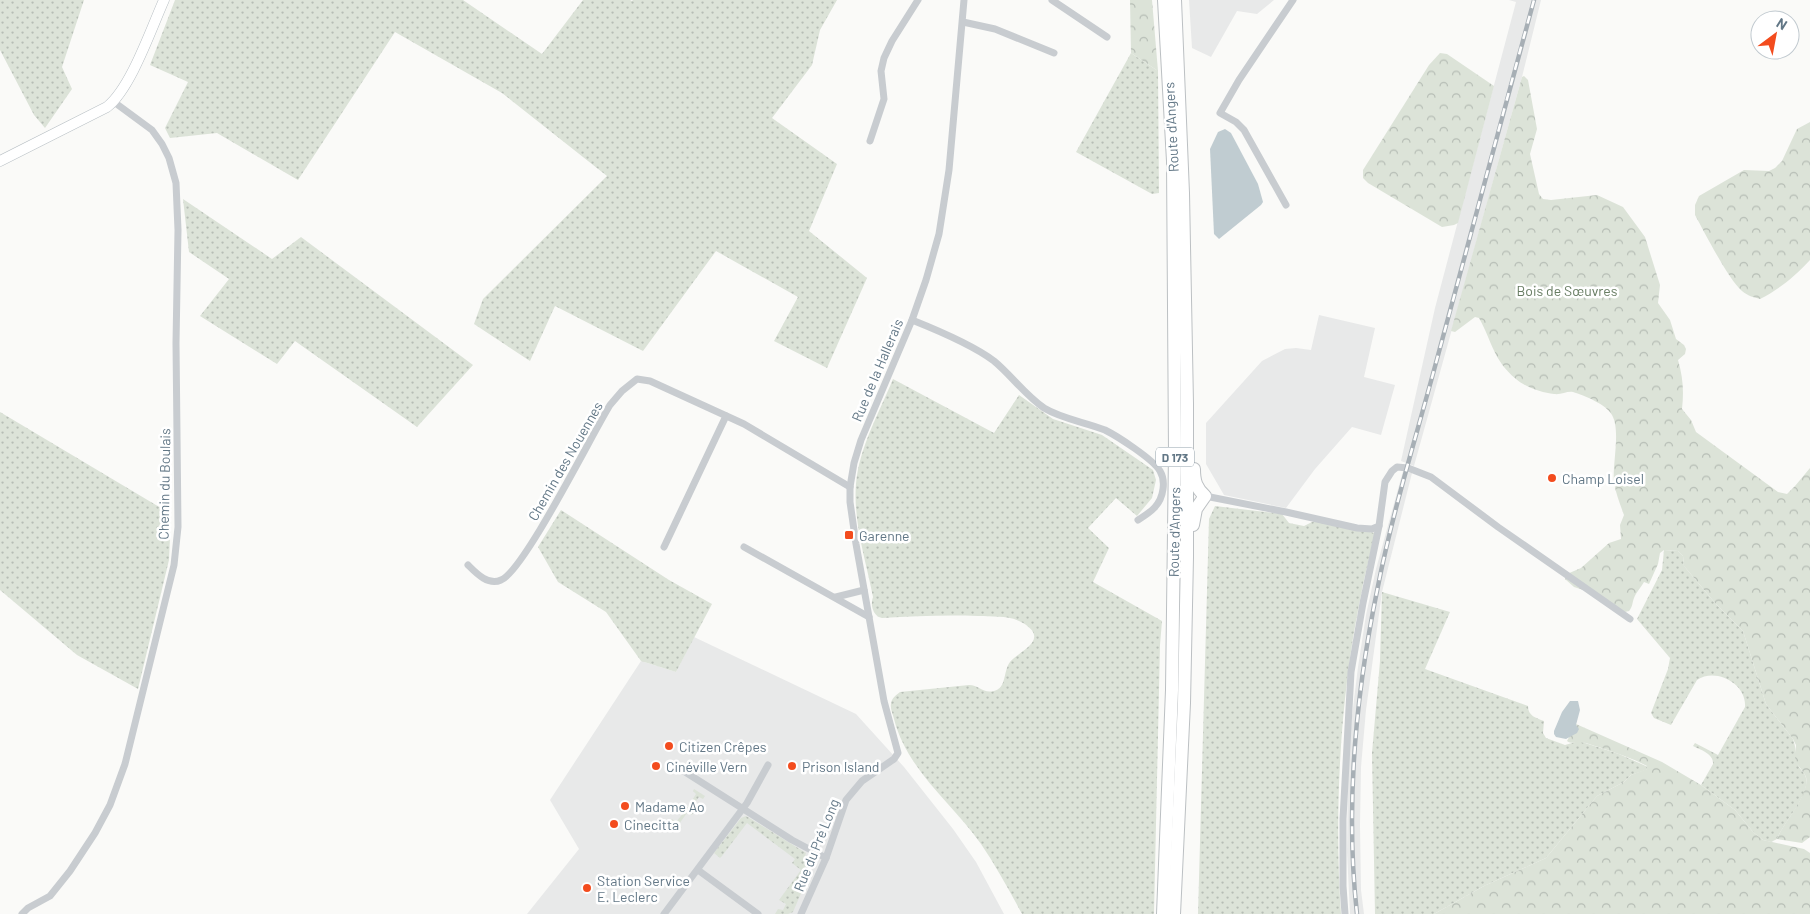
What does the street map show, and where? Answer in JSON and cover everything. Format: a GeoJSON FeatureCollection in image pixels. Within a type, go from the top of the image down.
{"type":"FeatureCollection","features":[{"type":"Feature","properties":{"kind":"highway","name":"Route d'Angers"},"geometry":{"type":"LineString","coordinates":[[1163,914],[1172,690],[1175,452],[1174,161],[1164,0]]}},
{"type":"Feature","properties":{"kind":"highway","name":"Route d'Angers"},"geometry":{"type":"LineString","coordinates":[[1174,914],[1184,703],[1187,557],[1184,193],[1176,14],[1177,0]]}},
{"type":"Feature","properties":{"kind":"highway"},"geometry":{"type":"LineString","coordinates":[[1187,404],[1193,414],[1194,479],[1197,488],[1204,496],[1196,509],[1192,542],[1187,557]]}},
{"type":"Feature","properties":{"kind":"street"},"geometry":{"type":"LineString","coordinates":[[0,162],[114,102],[130,77],[164,0]]}},
{"type":"Feature","properties":{"kind":"street"},"geometry":{"type":"LineString","coordinates":[[870,141],[884,99],[881,71],[884,58],[892,41],[918,0]]}},
{"type":"Feature","properties":{"kind":"street","name":"Rue de la Hallerais"},"geometry":{"type":"LineString","coordinates":[[898,748],[890,728],[884,701],[851,510],[850,487],[861,440],[912,320],[931,267],[942,216],[949,170],[964,0]]}},
{"type":"Feature","properties":{"kind":"street"},"geometry":{"type":"LineString","coordinates":[[1052,0],[1107,37]]}},
{"type":"Feature","properties":{"kind":"street"},"geometry":{"type":"LineString","coordinates":[[1286,205],[1244,130],[1236,122],[1220,113],[1239,80],[1293,0]]}},
{"type":"Feature","properties":{"kind":"street"},"geometry":{"type":"LineString","coordinates":[[963,22],[995,29],[1054,53]]}},
{"type":"Feature","properties":{"kind":"street","name":"Chemin du Boulais"},"geometry":{"type":"LineString","coordinates":[[22,914],[28,908],[50,896],[70,871],[95,833],[110,805],[125,764],[174,565],[178,527],[176,343],[178,230],[176,183],[169,158],[152,130],[114,102]]}},
{"type":"Feature","properties":{"kind":"street"},"geometry":{"type":"LineString","coordinates":[[912,320],[983,353],[1043,407],[1058,415],[1114,435],[1156,465],[1163,476],[1163,490],[1159,504],[1138,520]]}},
{"type":"Feature","properties":{"kind":"street","name":"Chemin des Nouennes"},"geometry":{"type":"LineString","coordinates":[[468,565],[486,580],[500,581],[507,576],[531,545],[610,404],[622,391],[637,380],[650,381],[744,424],[850,487]]}},
{"type":"Feature","properties":{"kind":"street"},"geometry":{"type":"LineString","coordinates":[[664,547],[726,416]]}},
{"type":"Feature","properties":{"kind":"street"},"geometry":{"type":"LineString","coordinates":[[1345,914],[1343,818],[1352,672],[1363,603],[1379,526],[1385,482],[1394,468],[1408,468],[1431,477],[1498,527],[1630,619]]}},
{"type":"Feature","properties":{"kind":"street"},"geometry":{"type":"LineString","coordinates":[[1204,496],[1357,528],[1372,529],[1379,526]]}},
{"type":"Feature","properties":{"kind":"street"},"geometry":{"type":"LineString","coordinates":[[744,547],[869,617]]}},
{"type":"Feature","properties":{"kind":"street"},"geometry":{"type":"LineString","coordinates":[[836,597],[864,590]]}},
{"type":"Feature","properties":{"kind":"street","name":"Rue du Pré Long"},"geometry":{"type":"LineString","coordinates":[[801,914],[826,858],[846,800],[862,781],[896,757],[898,748]]}},
{"type":"Feature","properties":{"kind":"street"},"geometry":{"type":"LineString","coordinates":[[664,914],[742,809],[768,765]]}},
{"type":"Feature","properties":{"kind":"street"},"geometry":{"type":"LineString","coordinates":[[682,770],[809,850],[826,858]]}},
{"type":"Feature","properties":{"kind":"street"},"geometry":{"type":"LineString","coordinates":[[698,870],[758,914]]}},
{"type":"Feature","properties":{"kind":"shaded area"},"geometry":{"type":"Polygon","coordinates":[[[1189,0],[1274,0],[1257,14],[1237,11],[1211,57],[1192,48],[1189,0]]]}},
{"type":"Feature","properties":{"kind":"shaded area"},"geometry":{"type":"Polygon","coordinates":[[[1509,0],[1541,0],[1522,77],[1414,466],[1401,461],[1435,308],[1516,2],[1509,0]]]}},
{"type":"Feature","properties":{"kind":"shaded area"},"geometry":{"type":"Polygon","coordinates":[[[1225,129],[1231,133],[1258,184],[1263,202],[1219,239],[1214,234],[1210,149],[1218,132],[1225,129]]]}},
{"type":"Feature","properties":{"kind":"shaded area"},"geometry":{"type":"Polygon","coordinates":[[[1319,315],[1375,328],[1364,377],[1395,385],[1381,435],[1352,427],[1315,469],[1286,508],[1224,495],[1206,464],[1206,423],[1262,361],[1285,349],[1311,350],[1319,315]]]}},
{"type":"Feature","properties":{"kind":"shaded area"},"geometry":{"type":"Polygon","coordinates":[[[1403,471],[1412,473],[1382,592],[1366,710],[1361,767],[1360,825],[1361,890],[1364,914],[1350,914],[1347,852],[1348,768],[1352,716],[1366,615],[1376,569],[1403,471]]]}},
{"type":"Feature","properties":{"kind":"shaded area"},"geometry":{"type":"Polygon","coordinates":[[[694,637],[856,714],[904,767],[953,829],[976,862],[1004,914],[527,914],[579,849],[550,800],[641,661],[676,672],[694,637]]]}},
{"type":"Feature","properties":{"kind":"shaded area"},"geometry":{"type":"Polygon","coordinates":[[[1570,701],[1578,701],[1580,710],[1576,725],[1579,729],[1577,733],[1566,739],[1556,737],[1554,731],[1562,712],[1570,701]]]}},
{"type":"Feature","properties":{"kind":"green space"},"geometry":{"type":"Polygon","coordinates":[[[0,0],[84,0],[62,67],[72,89],[45,128],[34,115],[0,50],[0,0]]]}},
{"type":"Feature","properties":{"kind":"green space"},"geometry":{"type":"Polygon","coordinates":[[[175,0],[463,0],[542,54],[583,0],[837,0],[820,30],[812,65],[772,118],[837,164],[809,231],[867,278],[827,368],[774,341],[798,297],[716,251],[643,351],[555,306],[530,361],[474,324],[483,299],[607,176],[502,93],[395,32],[298,180],[217,133],[170,138],[165,128],[188,82],[150,65],[175,0]]]}},
{"type":"Feature","properties":{"kind":"green space"},"geometry":{"type":"Polygon","coordinates":[[[1130,0],[1152,0],[1158,71],[1131,53],[1130,0]]]}},
{"type":"Feature","properties":{"kind":"green space"},"geometry":{"type":"Polygon","coordinates":[[[1131,53],[1158,71],[1159,193],[1152,194],[1076,152],[1131,53]]]}},
{"type":"Feature","properties":{"kind":"green space"},"geometry":{"type":"Polygon","coordinates":[[[1440,53],[1447,54],[1494,86],[1458,223],[1442,227],[1368,183],[1363,178],[1363,170],[1429,65],[1440,53]]]}},
{"type":"Feature","properties":{"kind":"green space","name":"Bois de Sœuvres"},"geometry":{"type":"Polygon","coordinates":[[[1524,76],[1528,80],[1537,129],[1530,154],[1539,194],[1543,199],[1551,200],[1597,195],[1623,207],[1645,237],[1660,285],[1658,303],[1670,320],[1676,339],[1686,349],[1685,354],[1678,360],[1683,384],[1682,409],[1691,420],[1696,432],[1778,492],[1787,494],[1810,468],[1810,837],[1802,843],[1777,839],[1800,800],[1806,784],[1806,777],[1795,761],[1796,745],[1766,704],[1743,631],[1715,603],[1684,566],[1683,556],[1678,551],[1664,550],[1660,553],[1658,564],[1649,584],[1644,582],[1635,596],[1629,611],[1625,612],[1599,595],[1574,587],[1565,579],[1567,574],[1581,568],[1609,543],[1621,539],[1620,525],[1624,515],[1614,483],[1616,430],[1612,415],[1600,404],[1578,393],[1549,393],[1524,385],[1502,365],[1479,318],[1475,317],[1455,332],[1451,331],[1522,77],[1524,76]]]}},
{"type":"Feature","properties":{"kind":"green space"},"geometry":{"type":"Polygon","coordinates":[[[1810,122],[1810,260],[1793,277],[1774,291],[1760,299],[1753,297],[1746,294],[1736,285],[1724,266],[1695,215],[1695,205],[1699,196],[1744,170],[1769,171],[1775,168],[1782,161],[1797,129],[1810,122]]]}},
{"type":"Feature","properties":{"kind":"green space"},"geometry":{"type":"Polygon","coordinates":[[[183,199],[272,259],[301,237],[473,365],[417,427],[295,341],[277,364],[200,316],[229,279],[189,252],[183,199]]]}},
{"type":"Feature","properties":{"kind":"green space"},"geometry":{"type":"Polygon","coordinates":[[[893,379],[994,433],[1019,395],[1053,419],[1102,435],[1153,470],[1156,480],[1152,498],[1137,516],[1116,498],[1088,528],[1109,548],[1093,582],[1162,621],[1154,914],[1022,914],[981,844],[920,770],[900,737],[891,710],[891,702],[898,693],[969,685],[990,692],[994,691],[1003,683],[1010,662],[1030,645],[1034,640],[1034,635],[1031,629],[1023,623],[1007,618],[918,616],[882,618],[874,613],[872,607],[873,597],[856,513],[856,484],[865,444],[893,379]]]}},
{"type":"Feature","properties":{"kind":"green space"},"geometry":{"type":"Polygon","coordinates":[[[0,412],[171,514],[169,560],[138,689],[77,655],[0,590],[0,412]]]}},
{"type":"Feature","properties":{"kind":"green space"},"geometry":{"type":"Polygon","coordinates":[[[1215,506],[1282,514],[1289,523],[1304,526],[1314,521],[1375,533],[1353,638],[1343,716],[1338,837],[1341,914],[1198,914],[1209,519],[1215,506]]]}},
{"type":"Feature","properties":{"kind":"green space"},"geometry":{"type":"Polygon","coordinates":[[[561,510],[669,580],[712,604],[676,672],[641,661],[606,612],[558,582],[538,547],[561,510]]]}},
{"type":"Feature","properties":{"kind":"green space"},"geometry":{"type":"Polygon","coordinates":[[[1664,550],[1678,551],[1683,556],[1684,566],[1715,603],[1743,631],[1766,704],[1793,739],[1798,765],[1806,778],[1806,785],[1800,801],[1777,839],[1771,842],[1763,840],[1753,832],[1735,810],[1701,785],[1713,761],[1706,753],[1693,746],[1695,743],[1718,755],[1745,707],[1741,691],[1736,685],[1721,677],[1705,676],[1697,680],[1671,725],[1654,718],[1651,713],[1668,669],[1670,658],[1637,619],[1662,570],[1664,550]]]}},
{"type":"Feature","properties":{"kind":"green space"},"geometry":{"type":"Polygon","coordinates":[[[1382,592],[1450,612],[1425,669],[1528,706],[1528,709],[1535,718],[1544,721],[1543,733],[1546,738],[1565,745],[1579,741],[1619,754],[1648,767],[1646,770],[1631,775],[1624,782],[1597,796],[1546,858],[1484,886],[1434,914],[1375,914],[1372,753],[1380,661],[1382,592]]]}},
{"type":"Feature","properties":{"kind":"green space"},"geometry":{"type":"Polygon","coordinates":[[[1576,724],[1662,762],[1701,785],[1735,810],[1753,832],[1763,840],[1804,849],[1810,853],[1810,914],[1434,914],[1484,886],[1546,858],[1597,796],[1624,782],[1631,775],[1647,769],[1647,766],[1617,753],[1586,743],[1571,743],[1567,741],[1576,724]]]}},
{"type":"Feature","properties":{"kind":"green space"},"geometry":{"type":"Polygon","coordinates":[[[694,789],[705,796],[703,799],[699,797],[689,810],[693,813],[692,815],[687,813],[679,824],[682,828],[671,820],[676,822],[685,811],[681,807],[682,805],[687,808],[696,794],[693,791],[694,789]]]}},
{"type":"Feature","properties":{"kind":"green space"},"geometry":{"type":"Polygon","coordinates":[[[746,816],[806,853],[805,856],[811,870],[793,912],[775,914],[778,909],[783,910],[786,904],[779,900],[801,870],[792,863],[795,859],[747,823],[720,858],[714,853],[741,818],[746,816]]]}},
{"type":"Feature","properties":{"kind":"railway"},"geometry":{"type":"LineString","coordinates":[[1357,914],[1352,832],[1353,791],[1359,708],[1370,626],[1398,501],[1534,0]]}},
{"type":"Feature","properties":{"kind":"place","name":"Champ Loisel"},"geometry":{"type":"Point","coordinates":[1552,478]}},
{"type":"Feature","properties":{"kind":"place","name":"Garenne"},"geometry":{"type":"Point","coordinates":[849,535]}},
{"type":"Feature","properties":{"kind":"place","name":"Citizen Crêpes"},"geometry":{"type":"Point","coordinates":[669,746]}},
{"type":"Feature","properties":{"kind":"place","name":"Cinéville Vern"},"geometry":{"type":"Point","coordinates":[656,766]}},
{"type":"Feature","properties":{"kind":"place","name":"Prison Island"},"geometry":{"type":"Point","coordinates":[792,766]}},
{"type":"Feature","properties":{"kind":"place","name":"Madame Ao"},"geometry":{"type":"Point","coordinates":[625,806]}},
{"type":"Feature","properties":{"kind":"place","name":"Cinecitta"},"geometry":{"type":"Point","coordinates":[614,824]}},
{"type":"Feature","properties":{"kind":"place","name":"Station Service E. Leclerc"},"geometry":{"type":"Point","coordinates":[587,888]}}]}
